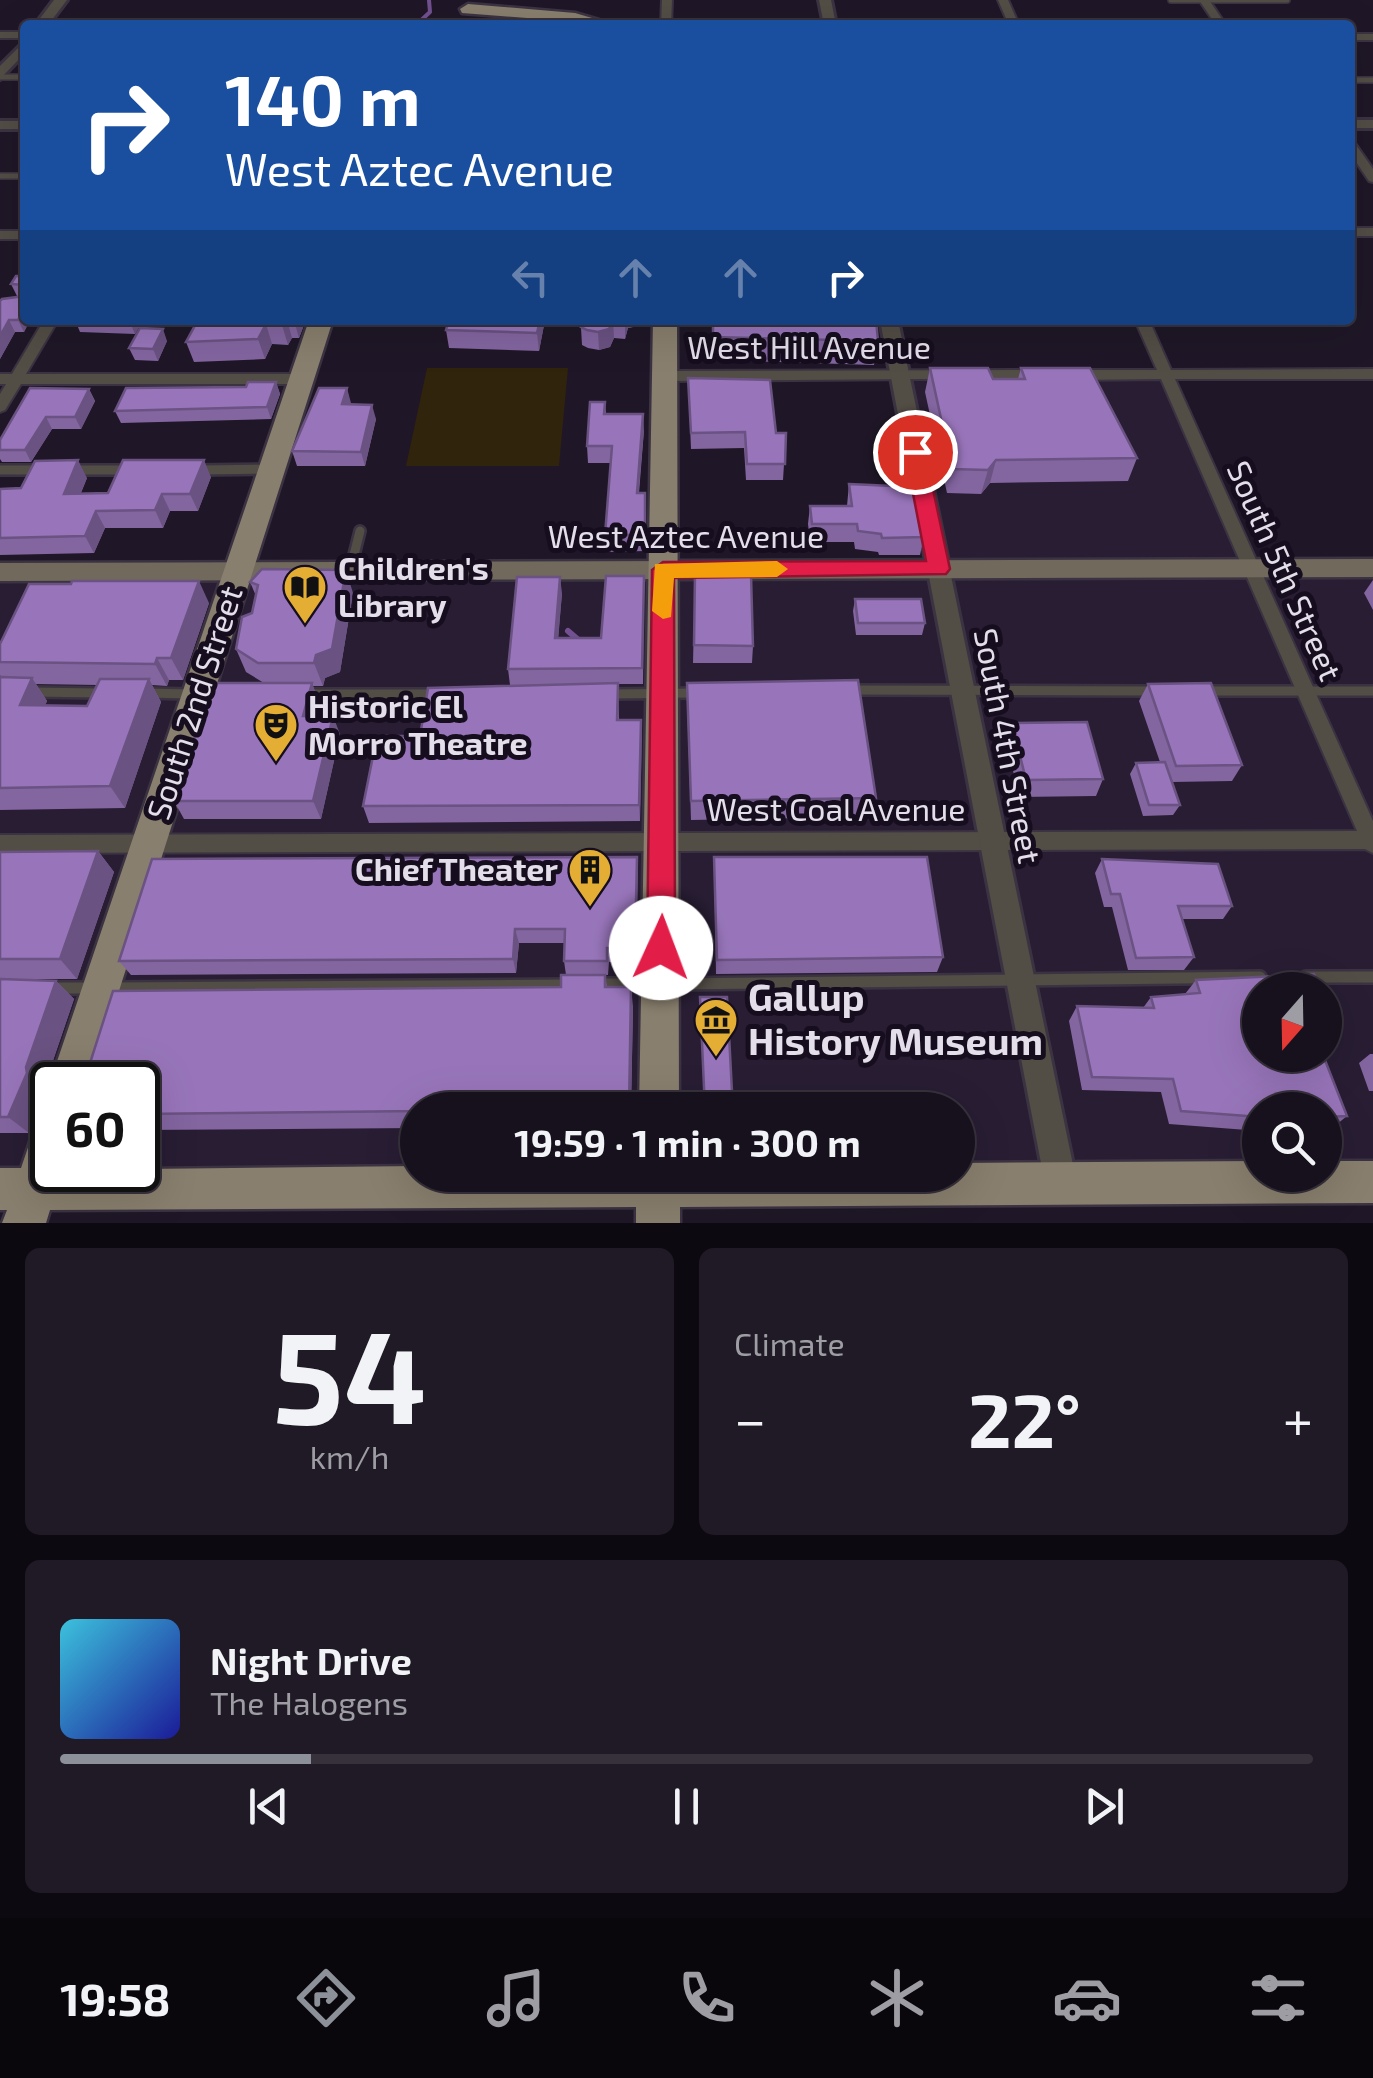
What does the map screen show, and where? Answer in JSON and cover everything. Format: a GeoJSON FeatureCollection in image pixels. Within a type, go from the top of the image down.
{"type":"FeatureCollection","features":[{"type":"Feature","properties":{"kind":"main road"},"geometry":{"type":"LineString","coordinates":[[474,5],[579,20]]}},
{"type":"Feature","properties":{"kind":"main road","name":"South 2nd Street"},"geometry":{"type":"LineString","coordinates":[[77,1062],[150,843],[207,694],[238,571],[318,325]]}},
{"type":"Feature","properties":{"kind":"main road"},"geometry":{"type":"LineString","coordinates":[[659,1092],[665,325]]}},
{"type":"Feature","properties":{"kind":"main road","name":"West Aztec Avenue"},"geometry":{"type":"LineString","coordinates":[[0,572],[1373,568]]}},
{"type":"Feature","properties":{"kind":"main road"},"geometry":{"type":"LineString","coordinates":[[20,1200],[658,1195],[1061,1184],[1373,1182]]}},
{"type":"Feature","properties":{"kind":"street"},"geometry":{"type":"LineString","coordinates":[[45,20],[61,0]]}},
{"type":"Feature","properties":{"kind":"street"},"geometry":{"type":"LineString","coordinates":[[0,76],[20,50]]}},
{"type":"Feature","properties":{"kind":"street"},"geometry":{"type":"LineString","coordinates":[[1355,151],[1373,178]]}},
{"type":"Feature","properties":{"kind":"street"},"geometry":{"type":"LineString","coordinates":[[0,408],[8,379],[47,325]]}},
{"type":"Feature","properties":{"kind":"street","name":"South 4th Street"},"geometry":{"type":"LineString","coordinates":[[890,325],[1061,1184]]}},
{"type":"Feature","properties":{"kind":"street","name":"South 5th Street"},"geometry":{"type":"LineString","coordinates":[[1144,325],[1372,841]]}},
{"type":"Feature","properties":{"kind":"street","name":"West Hill Avenue"},"geometry":{"type":"LineString","coordinates":[[665,376],[1373,374]]}},
{"type":"Feature","properties":{"kind":"street"},"geometry":{"type":"LineString","coordinates":[[8,379],[301,379]]}},
{"type":"Feature","properties":{"kind":"street","name":"West Coal Avenue"},"geometry":{"type":"LineString","coordinates":[[0,844],[1372,841]]}},
{"type":"Feature","properties":{"kind":"lane"},"geometry":{"type":"LineString","coordinates":[[1171,0],[1287,0]]}},
{"type":"Feature","properties":{"kind":"lane"},"geometry":{"type":"LineString","coordinates":[[0,470],[136,470]]}},
{"type":"Feature","properties":{"kind":"lane"},"geometry":{"type":"LineString","coordinates":[[194,470],[272,470]]}},
{"type":"Feature","properties":{"kind":"lane"},"geometry":{"type":"LineString","coordinates":[[350,571],[360,531]]}},
{"type":"Feature","properties":{"kind":"lane"},"geometry":{"type":"LineString","coordinates":[[831,691],[1171,691]]}},
{"type":"Feature","properties":{"kind":"lane"},"geometry":{"type":"LineString","coordinates":[[1190,691],[1373,691]]}},
{"type":"Feature","properties":{"kind":"lane"},"geometry":{"type":"LineString","coordinates":[[20,692],[119,693]]}},
{"type":"Feature","properties":{"kind":"lane"},"geometry":{"type":"LineString","coordinates":[[138,693],[207,694]]}},
{"type":"Feature","properties":{"kind":"lane"},"geometry":{"type":"LineString","coordinates":[[604,694],[700,693]]}},
{"type":"Feature","properties":{"kind":"lane"},"geometry":{"type":"LineString","coordinates":[[294,694],[449,694]]}},
{"type":"Feature","properties":{"kind":"lane"},"geometry":{"type":"LineString","coordinates":[[1342,977],[1373,977]]}},
{"type":"Feature","properties":{"kind":"lane"},"geometry":{"type":"LineString","coordinates":[[34,988],[1242,978]]}},
{"type":"Feature","properties":{"kind":"shaded area"},"geometry":{"type":"Polygon","coordinates":[[[427,368],[568,368],[559,466],[406,466],[427,368]]]}},
{"type":"Feature","properties":{"kind":"shaded area"},"geometry":{"type":"Polygon","coordinates":[[[1166,374],[1250,568],[1373,568],[1373,1182],[1342,1182],[1342,1092],[1242,1092],[1242,1183],[975,1184],[975,1092],[400,1092],[400,1187],[160,1188],[160,1062],[30,1062],[30,1189],[0,1189],[0,572],[938,569],[900,375],[1166,374]]]}},
{"type":"Feature","properties":{"kind":"building"},"geometry":{"type":"Polygon","coordinates":[[[20,297],[20,316],[9,320],[0,336],[0,301],[20,297]]]}},
{"type":"Feature","properties":{"kind":"building"},"geometry":{"type":"Polygon","coordinates":[[[195,325],[265,325],[258,339],[186,342],[195,325]]]}},
{"type":"Feature","properties":{"kind":"building"},"geometry":{"type":"Polygon","coordinates":[[[448,325],[539,325],[537,333],[446,330],[448,325]]]}},
{"type":"Feature","properties":{"kind":"building"},"geometry":{"type":"Polygon","coordinates":[[[581,325],[611,325],[598,332],[581,325]]]}},
{"type":"Feature","properties":{"kind":"building"},"geometry":{"type":"Polygon","coordinates":[[[713,325],[876,325],[878,341],[713,337],[713,325]]]}},
{"type":"Feature","properties":{"kind":"building"},"geometry":{"type":"Polygon","coordinates":[[[140,328],[163,329],[153,349],[129,348],[140,328]]]}},
{"type":"Feature","properties":{"kind":"building"},"geometry":{"type":"Polygon","coordinates":[[[930,368],[988,368],[993,379],[1025,379],[1021,368],[1090,368],[1137,458],[996,460],[988,470],[952,469],[930,368]]]}},
{"type":"Feature","properties":{"kind":"building"},"geometry":{"type":"Polygon","coordinates":[[[688,378],[770,380],[776,433],[786,433],[785,464],[747,464],[745,432],[691,433],[688,378]]]}},
{"type":"Feature","properties":{"kind":"building"},"geometry":{"type":"Polygon","coordinates":[[[248,382],[276,382],[267,407],[115,411],[126,388],[246,387],[248,382]]]}},
{"type":"Feature","properties":{"kind":"building"},"geometry":{"type":"Polygon","coordinates":[[[30,388],[89,389],[75,417],[46,417],[25,450],[0,450],[0,440],[30,388]]]}},
{"type":"Feature","properties":{"kind":"building"},"geometry":{"type":"Polygon","coordinates":[[[319,388],[347,388],[342,404],[372,405],[361,452],[292,451],[319,388]]]}},
{"type":"Feature","properties":{"kind":"building"},"geometry":{"type":"Polygon","coordinates":[[[590,402],[605,402],[604,414],[643,414],[637,493],[645,493],[645,535],[605,535],[612,446],[587,446],[590,402]]]}},
{"type":"Feature","properties":{"kind":"building"},"geometry":{"type":"Polygon","coordinates":[[[78,460],[64,494],[108,493],[123,460],[204,460],[190,494],[162,494],[155,510],[96,511],[85,536],[0,538],[0,489],[21,488],[35,461],[78,460]]]}},
{"type":"Feature","properties":{"kind":"building"},"geometry":{"type":"Polygon","coordinates":[[[849,484],[915,487],[924,537],[882,538],[881,534],[858,531],[857,524],[812,524],[810,506],[852,506],[849,484]]]}},
{"type":"Feature","properties":{"kind":"building","name":"Children's Library"},"geometry":{"type":"Polygon","coordinates":[[[262,569],[346,570],[332,649],[316,655],[314,663],[258,663],[236,649],[242,617],[252,613],[258,585],[250,582],[262,569]]]}},
{"type":"Feature","properties":{"kind":"building"},"geometry":{"type":"Polygon","coordinates":[[[695,574],[751,575],[753,646],[694,645],[695,574]]]}},
{"type":"Feature","properties":{"kind":"building"},"geometry":{"type":"Polygon","coordinates":[[[606,576],[644,576],[642,668],[508,669],[517,577],[560,577],[555,638],[601,638],[606,576]]]}},
{"type":"Feature","properties":{"kind":"building"},"geometry":{"type":"Polygon","coordinates":[[[199,581],[171,658],[157,658],[155,664],[0,662],[0,644],[29,584],[199,581]]]}},
{"type":"Feature","properties":{"kind":"building"},"geometry":{"type":"Polygon","coordinates":[[[855,599],[921,599],[925,623],[858,623],[855,599]]]}},
{"type":"Feature","properties":{"kind":"building"},"geometry":{"type":"Polygon","coordinates":[[[0,677],[32,678],[20,705],[87,706],[100,679],[149,679],[110,786],[0,788],[0,677]]]}},
{"type":"Feature","properties":{"kind":"building"},"geometry":{"type":"Polygon","coordinates":[[[858,680],[876,798],[691,801],[687,683],[858,680]]]}},
{"type":"Feature","properties":{"kind":"building"},"geometry":{"type":"Polygon","coordinates":[[[212,683],[312,683],[303,716],[333,716],[313,801],[174,801],[212,683]]]}},
{"type":"Feature","properties":{"kind":"building"},"geometry":{"type":"Polygon","coordinates":[[[618,683],[617,720],[641,720],[639,805],[363,806],[377,736],[420,736],[428,688],[618,683]]]}},
{"type":"Feature","properties":{"kind":"building"},"geometry":{"type":"Polygon","coordinates":[[[1211,683],[1242,765],[1176,766],[1148,684],[1211,683]]]}},
{"type":"Feature","properties":{"kind":"building"},"geometry":{"type":"Polygon","coordinates":[[[1087,722],[1103,779],[1026,780],[1012,723],[1087,722]]]}},
{"type":"Feature","properties":{"kind":"building"},"geometry":{"type":"Polygon","coordinates":[[[1165,762],[1180,805],[1149,805],[1136,763],[1165,762]]]}},
{"type":"Feature","properties":{"kind":"building"},"geometry":{"type":"Polygon","coordinates":[[[98,851],[60,959],[0,959],[0,852],[98,851]]]}},
{"type":"Feature","properties":{"kind":"building"},"geometry":{"type":"Polygon","coordinates":[[[637,857],[635,948],[607,948],[607,961],[564,961],[565,929],[515,929],[513,959],[119,961],[152,859],[637,857]]]}},
{"type":"Feature","properties":{"kind":"building"},"geometry":{"type":"Polygon","coordinates":[[[714,857],[927,857],[943,957],[717,960],[714,857]]]}},
{"type":"Feature","properties":{"kind":"building"},"geometry":{"type":"Polygon","coordinates":[[[1102,859],[1218,864],[1232,906],[1178,906],[1194,957],[1136,958],[1120,894],[1111,894],[1102,859]]]}},
{"type":"Feature","properties":{"kind":"building"},"geometry":{"type":"Polygon","coordinates":[[[561,975],[605,975],[605,987],[631,987],[629,1092],[400,1092],[400,1111],[160,1114],[160,1062],[90,1062],[113,991],[561,987],[561,975]]]}},
{"type":"Feature","properties":{"kind":"building"},"geometry":{"type":"Polygon","coordinates":[[[1242,978],[1242,1072],[1330,1072],[1338,1092],[1242,1092],[1242,1116],[1181,1111],[1173,1079],[1092,1077],[1077,1006],[1154,1008],[1151,997],[1200,993],[1196,980],[1242,978]]]}},
{"type":"Feature","properties":{"kind":"building"},"geometry":{"type":"Polygon","coordinates":[[[0,979],[56,981],[27,1073],[8,1117],[0,1117],[0,979]]]}},
{"type":"Feature","properties":{"kind":"building","name":"Gallup History Museum"},"geometry":{"type":"Polygon","coordinates":[[[700,997],[727,997],[732,1092],[704,1092],[700,997]]]}},
{"type":"Feature","properties":{"kind":"waterway"},"geometry":{"type":"LineString","coordinates":[[421,20],[430,12],[429,0]]}},
{"type":"Feature","properties":{"kind":"waterway"},"geometry":{"type":"LineString","coordinates":[[568,631],[582,643]]}},
{"type":"Feature","properties":{"kind":"slow traffic"},"geometry":{"type":"LineString","coordinates":[[663,611],[663,570],[777,569]]}},
{"type":"Feature","properties":{"kind":"place","name":"Children's Library"},"geometry":{"type":"Point","coordinates":[305,625]}},
{"type":"Feature","properties":{"kind":"place","name":"Historic El Morro Theatre"},"geometry":{"type":"Point","coordinates":[276,763]}},
{"type":"Feature","properties":{"kind":"place","name":"Chief Theater"},"geometry":{"type":"Point","coordinates":[590,908]}},
{"type":"Feature","properties":{"kind":"place","name":"Gallup History Museum"},"geometry":{"type":"Point","coordinates":[716,1058]}},
{"type":"Feature","properties":{"kind":"route"},"geometry":{"type":"LineString","coordinates":[[661,948],[663,570],[938,569],[915,452]]}}]}
